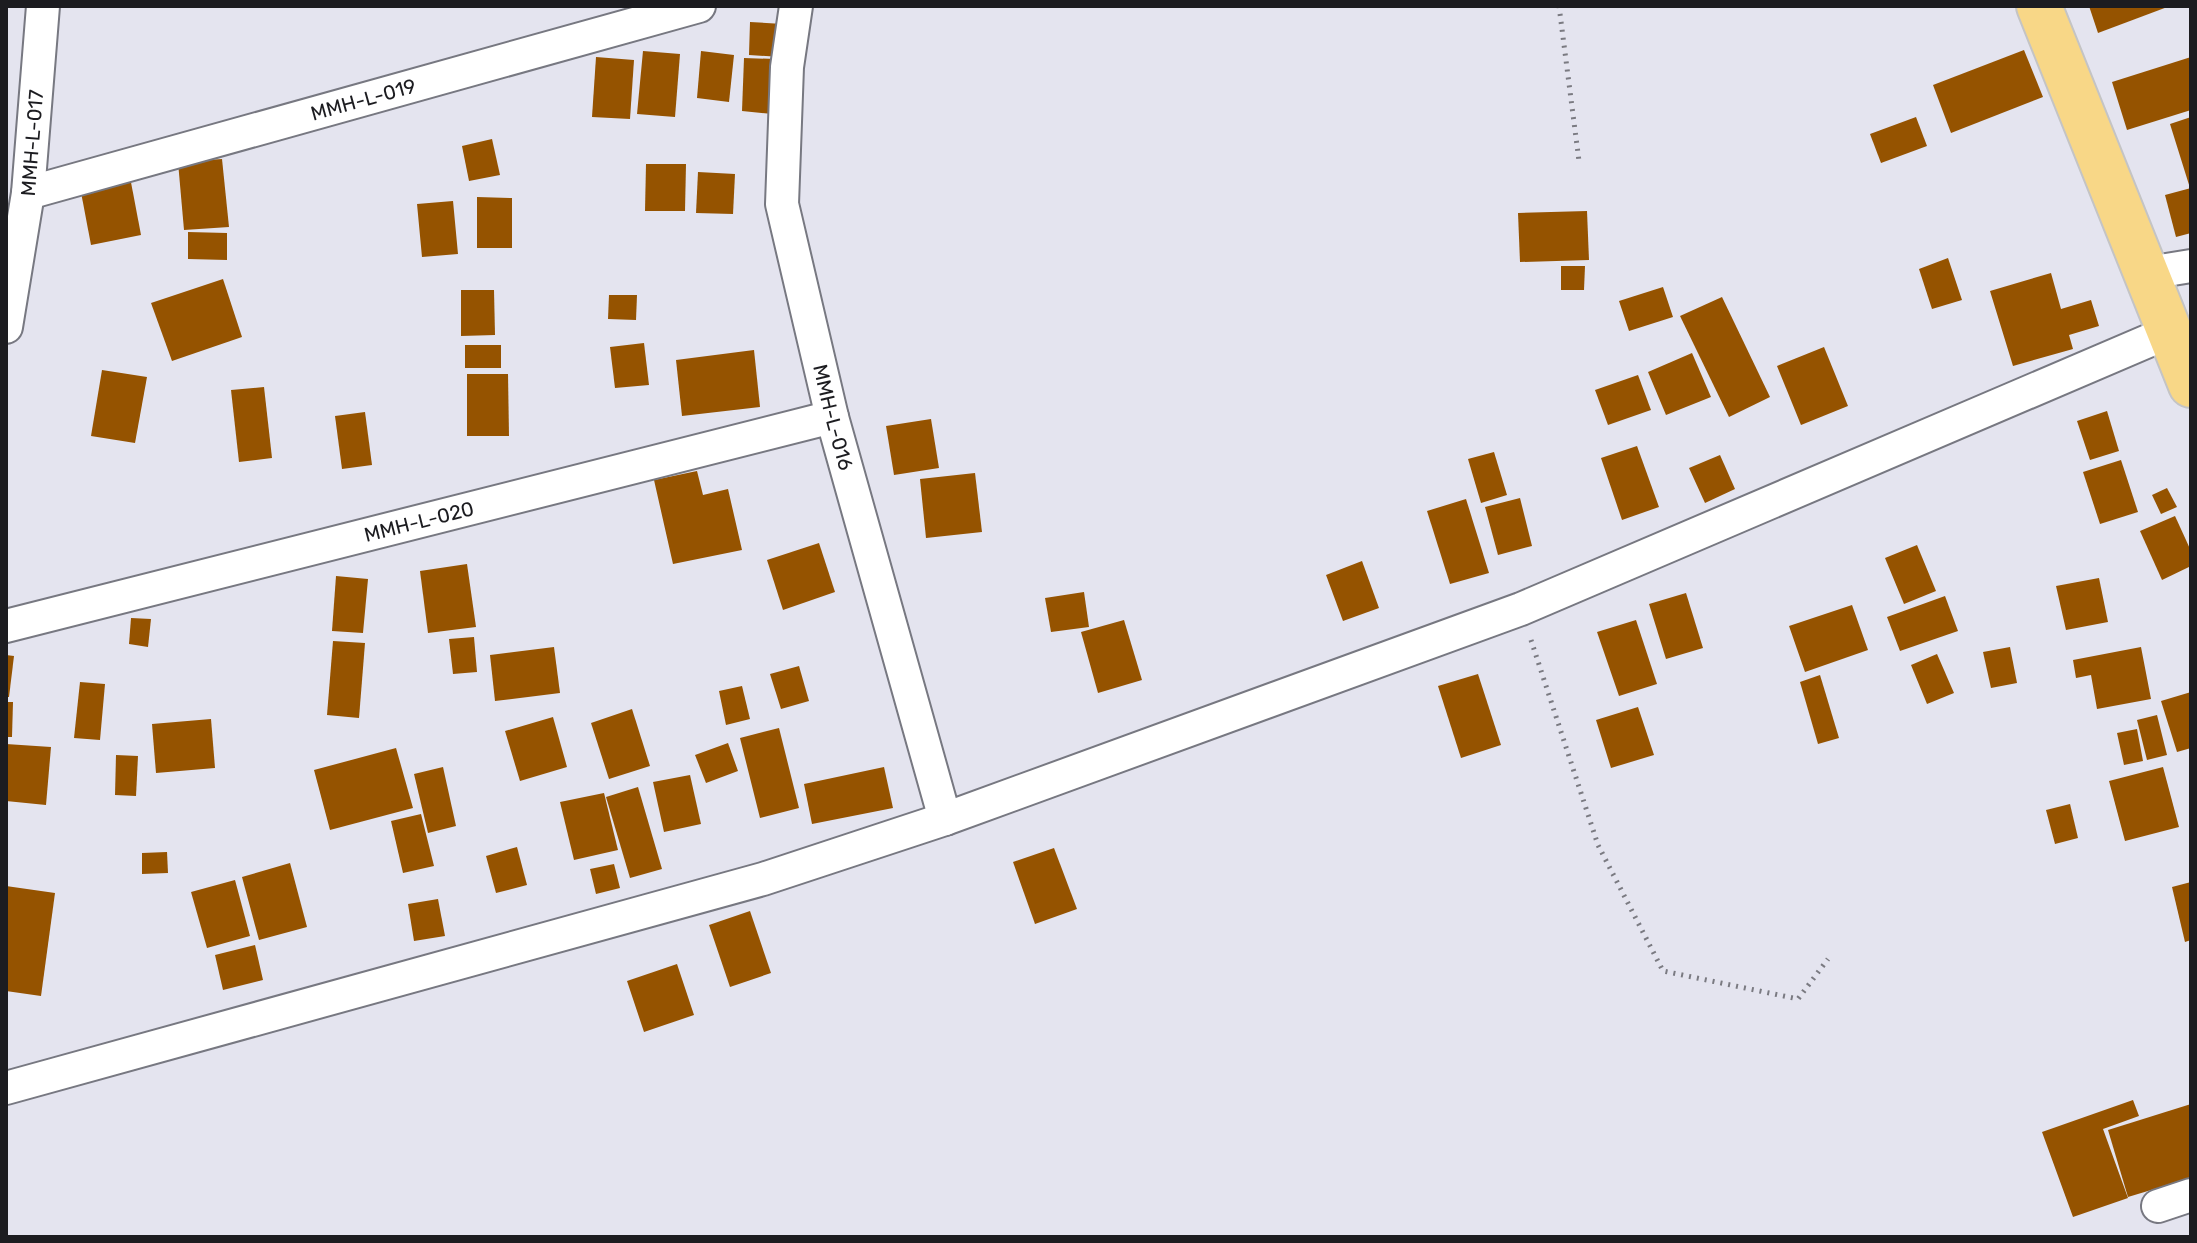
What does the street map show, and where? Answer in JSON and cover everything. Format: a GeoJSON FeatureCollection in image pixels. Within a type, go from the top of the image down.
{"type":"FeatureCollection","features":[{"type":"Feature","properties":{"kind":"highway"},"geometry":{"type":"LineString","coordinates":[[2039,6],[2191,385]]}},
{"type":"Feature","properties":{"kind":"street","name":"MMH-L-017"},"geometry":{"type":"LineString","coordinates":[[6,327],[28,193],[43,6]]}},
{"type":"Feature","properties":{"kind":"street","name":"MMH-L-019"},"geometry":{"type":"LineString","coordinates":[[28,193],[699,6]]}},
{"type":"Feature","properties":{"kind":"street","name":"MMH-L-016"},"geometry":{"type":"LineString","coordinates":[[796,6],[787,67],[782,204],[832,417],[945,819]]}},
{"type":"Feature","properties":{"kind":"street"},"geometry":{"type":"LineString","coordinates":[[2148,273],[2191,266]]}},
{"type":"Feature","properties":{"kind":"street"},"geometry":{"type":"LineString","coordinates":[[6,1088],[763,879],[945,819],[1521,609],[2169,332]]}},
{"type":"Feature","properties":{"kind":"street","name":"MMH-L-020"},"geometry":{"type":"LineString","coordinates":[[6,626],[832,417]]}},
{"type":"Feature","properties":{"kind":"street"},"geometry":{"type":"LineString","coordinates":[[2158,1206],[2191,1195]]}},
{"type":"Feature","properties":{"kind":"path"},"geometry":{"type":"LineString","coordinates":[[1559,6],[1579,161]]}},
{"type":"Feature","properties":{"kind":"path"},"geometry":{"type":"LineString","coordinates":[[1521,609],[1598,845],[1663,971],[1798,999],[1828,959]]}},
{"type":"Feature","properties":{"kind":"building"},"geometry":{"type":"Polygon","coordinates":[[[2089,6],[2170,6],[2098,33],[2089,6]]]}},
{"type":"Feature","properties":{"kind":"building"},"geometry":{"type":"Polygon","coordinates":[[[750,22],[783,24],[781,57],[749,55],[750,22]]]}},
{"type":"Feature","properties":{"kind":"building"},"geometry":{"type":"Polygon","coordinates":[[[2024,50],[2043,97],[1951,133],[1933,85],[2024,50]]]}},
{"type":"Feature","properties":{"kind":"building"},"geometry":{"type":"Polygon","coordinates":[[[643,51],[680,54],[675,117],[637,114],[643,51]]]}},
{"type":"Feature","properties":{"kind":"building"},"geometry":{"type":"Polygon","coordinates":[[[701,51],[734,55],[729,102],[697,98],[701,51]]]}},
{"type":"Feature","properties":{"kind":"building"},"geometry":{"type":"Polygon","coordinates":[[[596,57],[634,60],[630,119],[592,117],[596,57]]]}},
{"type":"Feature","properties":{"kind":"building"},"geometry":{"type":"Polygon","coordinates":[[[2191,57],[2191,110],[2127,130],[2112,82],[2191,57]]]}},
{"type":"Feature","properties":{"kind":"building"},"geometry":{"type":"Polygon","coordinates":[[[744,58],[776,59],[773,114],[742,111],[744,58]]]}},
{"type":"Feature","properties":{"kind":"building"},"geometry":{"type":"Polygon","coordinates":[[[1916,117],[1927,146],[1881,163],[1870,134],[1916,117]]]}},
{"type":"Feature","properties":{"kind":"building"},"geometry":{"type":"Polygon","coordinates":[[[2191,117],[2191,188],[2190,188],[2170,124],[2191,117]]]}},
{"type":"Feature","properties":{"kind":"building"},"geometry":{"type":"Polygon","coordinates":[[[492,139],[500,175],[469,181],[462,146],[492,139]]]}},
{"type":"Feature","properties":{"kind":"building"},"geometry":{"type":"Polygon","coordinates":[[[222,159],[229,227],[184,230],[178,162],[222,159]]]}},
{"type":"Feature","properties":{"kind":"building"},"geometry":{"type":"Polygon","coordinates":[[[646,164],[686,164],[685,211],[645,211],[646,164]]]}},
{"type":"Feature","properties":{"kind":"building"},"geometry":{"type":"Polygon","coordinates":[[[698,172],[735,174],[733,214],[696,213],[698,172]]]}},
{"type":"Feature","properties":{"kind":"building"},"geometry":{"type":"Polygon","coordinates":[[[130,177],[141,235],[91,245],[80,187],[130,177]]]}},
{"type":"Feature","properties":{"kind":"building"},"geometry":{"type":"Polygon","coordinates":[[[2191,188],[2191,233],[2176,237],[2165,195],[2191,188]]]}},
{"type":"Feature","properties":{"kind":"building"},"geometry":{"type":"Polygon","coordinates":[[[477,197],[512,198],[512,248],[477,248],[477,197]]]}},
{"type":"Feature","properties":{"kind":"building"},"geometry":{"type":"Polygon","coordinates":[[[453,201],[458,254],[422,257],[417,204],[453,201]]]}},
{"type":"Feature","properties":{"kind":"building"},"geometry":{"type":"Polygon","coordinates":[[[1587,211],[1589,260],[1520,262],[1518,213],[1587,211]]]}},
{"type":"Feature","properties":{"kind":"building"},"geometry":{"type":"Polygon","coordinates":[[[188,232],[227,233],[227,260],[188,259],[188,232]]]}},
{"type":"Feature","properties":{"kind":"building"},"geometry":{"type":"Polygon","coordinates":[[[1948,258],[1962,300],[1932,309],[1919,269],[1948,258]]]}},
{"type":"Feature","properties":{"kind":"building"},"geometry":{"type":"Polygon","coordinates":[[[1561,266],[1585,266],[1584,290],[1561,290],[1561,266]]]}},
{"type":"Feature","properties":{"kind":"building"},"geometry":{"type":"Polygon","coordinates":[[[2051,273],[2061,309],[2091,300],[2099,326],[2069,335],[2073,349],[2013,366],[1990,291],[2051,273]]]}},
{"type":"Feature","properties":{"kind":"building"},"geometry":{"type":"Polygon","coordinates":[[[223,279],[242,337],[172,361],[151,303],[223,279]]]}},
{"type":"Feature","properties":{"kind":"building"},"geometry":{"type":"Polygon","coordinates":[[[1663,287],[1673,317],[1629,331],[1619,301],[1663,287]]]}},
{"type":"Feature","properties":{"kind":"building"},"geometry":{"type":"Polygon","coordinates":[[[461,290],[494,290],[495,335],[461,336],[461,290]]]}},
{"type":"Feature","properties":{"kind":"building"},"geometry":{"type":"Polygon","coordinates":[[[609,295],[637,295],[636,320],[608,319],[609,295]]]}},
{"type":"Feature","properties":{"kind":"building"},"geometry":{"type":"Polygon","coordinates":[[[1722,297],[1770,397],[1729,417],[1680,316],[1722,297]]]}},
{"type":"Feature","properties":{"kind":"building"},"geometry":{"type":"Polygon","coordinates":[[[644,343],[649,385],[615,388],[610,347],[644,343]]]}},
{"type":"Feature","properties":{"kind":"building"},"geometry":{"type":"Polygon","coordinates":[[[465,345],[501,345],[501,368],[465,368],[465,345]]]}},
{"type":"Feature","properties":{"kind":"building"},"geometry":{"type":"Polygon","coordinates":[[[1824,347],[1848,406],[1801,425],[1777,366],[1824,347]]]}},
{"type":"Feature","properties":{"kind":"building"},"geometry":{"type":"Polygon","coordinates":[[[754,350],[760,407],[682,416],[676,360],[754,350]]]}},
{"type":"Feature","properties":{"kind":"building"},"geometry":{"type":"Polygon","coordinates":[[[1692,353],[1711,397],[1666,415],[1648,372],[1692,353]]]}},
{"type":"Feature","properties":{"kind":"building"},"geometry":{"type":"Polygon","coordinates":[[[102,370],[147,377],[135,443],[91,436],[102,370]]]}},
{"type":"Feature","properties":{"kind":"building"},"geometry":{"type":"Polygon","coordinates":[[[467,374],[508,374],[509,436],[467,436],[467,374]]]}},
{"type":"Feature","properties":{"kind":"building"},"geometry":{"type":"Polygon","coordinates":[[[1638,375],[1651,410],[1608,425],[1595,390],[1638,375]]]}},
{"type":"Feature","properties":{"kind":"building"},"geometry":{"type":"Polygon","coordinates":[[[264,387],[272,458],[239,462],[231,390],[264,387]]]}},
{"type":"Feature","properties":{"kind":"building"},"geometry":{"type":"Polygon","coordinates":[[[2107,411],[2119,451],[2090,460],[2077,421],[2107,411]]]}},
{"type":"Feature","properties":{"kind":"building"},"geometry":{"type":"Polygon","coordinates":[[[365,412],[372,465],[342,469],[335,416],[365,412]]]}},
{"type":"Feature","properties":{"kind":"building"},"geometry":{"type":"Polygon","coordinates":[[[931,419],[939,468],[894,475],[886,426],[931,419]]]}},
{"type":"Feature","properties":{"kind":"building"},"geometry":{"type":"Polygon","coordinates":[[[1637,446],[1659,507],[1622,520],[1601,458],[1637,446]]]}},
{"type":"Feature","properties":{"kind":"building"},"geometry":{"type":"Polygon","coordinates":[[[1494,452],[1507,495],[1481,503],[1468,459],[1494,452]]]}},
{"type":"Feature","properties":{"kind":"building"},"geometry":{"type":"Polygon","coordinates":[[[1720,455],[1735,489],[1705,503],[1689,468],[1720,455]]]}},
{"type":"Feature","properties":{"kind":"building"},"geometry":{"type":"Polygon","coordinates":[[[2121,460],[2138,512],[2100,524],[2083,472],[2121,460]]]}},
{"type":"Feature","properties":{"kind":"building"},"geometry":{"type":"Polygon","coordinates":[[[697,471],[703,495],[728,489],[742,550],[673,564],[654,480],[697,471]]]}},
{"type":"Feature","properties":{"kind":"building"},"geometry":{"type":"Polygon","coordinates":[[[975,473],[982,532],[926,538],[920,479],[975,473]]]}},
{"type":"Feature","properties":{"kind":"building"},"geometry":{"type":"Polygon","coordinates":[[[2167,488],[2177,507],[2161,514],[2152,495],[2167,488]]]}},
{"type":"Feature","properties":{"kind":"building"},"geometry":{"type":"Polygon","coordinates":[[[1520,498],[1532,546],[1498,555],[1485,507],[1520,498]]]}},
{"type":"Feature","properties":{"kind":"building"},"geometry":{"type":"Polygon","coordinates":[[[1466,499],[1489,573],[1450,584],[1427,511],[1466,499]]]}},
{"type":"Feature","properties":{"kind":"building"},"geometry":{"type":"Polygon","coordinates":[[[2175,516],[2191,551],[2191,566],[2162,580],[2140,531],[2175,516]]]}},
{"type":"Feature","properties":{"kind":"building"},"geometry":{"type":"Polygon","coordinates":[[[819,543],[835,592],[783,610],[767,560],[819,543]]]}},
{"type":"Feature","properties":{"kind":"building"},"geometry":{"type":"Polygon","coordinates":[[[1917,545],[1936,591],[1904,604],[1885,558],[1917,545]]]}},
{"type":"Feature","properties":{"kind":"building"},"geometry":{"type":"Polygon","coordinates":[[[1362,561],[1379,608],[1343,621],[1326,575],[1362,561]]]}},
{"type":"Feature","properties":{"kind":"building"},"geometry":{"type":"Polygon","coordinates":[[[467,564],[476,627],[428,633],[420,571],[467,564]]]}},
{"type":"Feature","properties":{"kind":"building"},"geometry":{"type":"Polygon","coordinates":[[[336,576],[368,579],[363,633],[332,631],[336,576]]]}},
{"type":"Feature","properties":{"kind":"building"},"geometry":{"type":"Polygon","coordinates":[[[2099,578],[2108,622],[2066,630],[2056,586],[2099,578]]]}},
{"type":"Feature","properties":{"kind":"building"},"geometry":{"type":"Polygon","coordinates":[[[1084,592],[1089,627],[1051,632],[1045,598],[1084,592]]]}},
{"type":"Feature","properties":{"kind":"building"},"geometry":{"type":"Polygon","coordinates":[[[1686,593],[1703,648],[1666,659],[1649,604],[1686,593]]]}},
{"type":"Feature","properties":{"kind":"building"},"geometry":{"type":"Polygon","coordinates":[[[1945,596],[1958,631],[1900,651],[1887,617],[1945,596]]]}},
{"type":"Feature","properties":{"kind":"building"},"geometry":{"type":"Polygon","coordinates":[[[1852,605],[1868,650],[1805,672],[1789,626],[1852,605]]]}},
{"type":"Feature","properties":{"kind":"building"},"geometry":{"type":"Polygon","coordinates":[[[131,618],[151,619],[148,647],[129,644],[131,618]]]}},
{"type":"Feature","properties":{"kind":"building"},"geometry":{"type":"Polygon","coordinates":[[[1124,620],[1142,680],[1098,693],[1081,632],[1124,620]]]}},
{"type":"Feature","properties":{"kind":"building"},"geometry":{"type":"Polygon","coordinates":[[[1636,620],[1657,684],[1619,696],[1597,632],[1636,620]]]}},
{"type":"Feature","properties":{"kind":"building"},"geometry":{"type":"Polygon","coordinates":[[[474,637],[477,672],[453,674],[449,639],[474,637]]]}},
{"type":"Feature","properties":{"kind":"building"},"geometry":{"type":"Polygon","coordinates":[[[333,641],[365,643],[359,718],[327,715],[333,641]]]}},
{"type":"Feature","properties":{"kind":"building"},"geometry":{"type":"Polygon","coordinates":[[[554,647],[560,693],[495,701],[490,655],[554,647]]]}},
{"type":"Feature","properties":{"kind":"building"},"geometry":{"type":"Polygon","coordinates":[[[2010,647],[2017,683],[1991,688],[1983,652],[2010,647]]]}},
{"type":"Feature","properties":{"kind":"building"},"geometry":{"type":"Polygon","coordinates":[[[2141,647],[2151,699],[2097,709],[2091,675],[2076,678],[2073,660],[2141,647]]]}},
{"type":"Feature","properties":{"kind":"building"},"geometry":{"type":"Polygon","coordinates":[[[1937,654],[1954,693],[1927,704],[1911,665],[1937,654]]]}},
{"type":"Feature","properties":{"kind":"building"},"geometry":{"type":"Polygon","coordinates":[[[6,655],[14,656],[9,697],[6,697],[6,655]]]}},
{"type":"Feature","properties":{"kind":"building"},"geometry":{"type":"Polygon","coordinates":[[[799,666],[809,701],[781,709],[770,674],[799,666]]]}},
{"type":"Feature","properties":{"kind":"building"},"geometry":{"type":"Polygon","coordinates":[[[1478,674],[1501,745],[1461,758],[1438,686],[1478,674]]]}},
{"type":"Feature","properties":{"kind":"building"},"geometry":{"type":"Polygon","coordinates":[[[1820,675],[1839,738],[1818,744],[1800,682],[1820,675]]]}},
{"type":"Feature","properties":{"kind":"building"},"geometry":{"type":"Polygon","coordinates":[[[80,682],[105,684],[100,740],[74,738],[80,682]]]}},
{"type":"Feature","properties":{"kind":"building"},"geometry":{"type":"Polygon","coordinates":[[[742,686],[750,719],[726,725],[719,691],[742,686]]]}},
{"type":"Feature","properties":{"kind":"building"},"geometry":{"type":"Polygon","coordinates":[[[2191,692],[2191,748],[2177,752],[2161,701],[2191,692]]]}},
{"type":"Feature","properties":{"kind":"building"},"geometry":{"type":"Polygon","coordinates":[[[6,702],[13,702],[12,737],[6,737],[6,702]]]}},
{"type":"Feature","properties":{"kind":"building"},"geometry":{"type":"Polygon","coordinates":[[[1638,707],[1654,755],[1611,768],[1596,720],[1638,707]]]}},
{"type":"Feature","properties":{"kind":"building"},"geometry":{"type":"Polygon","coordinates":[[[632,709],[650,766],[609,779],[591,723],[632,709]]]}},
{"type":"Feature","properties":{"kind":"building"},"geometry":{"type":"Polygon","coordinates":[[[2157,715],[2167,755],[2147,760],[2137,720],[2157,715]]]}},
{"type":"Feature","properties":{"kind":"building"},"geometry":{"type":"Polygon","coordinates":[[[553,717],[567,767],[520,781],[505,731],[553,717]]]}},
{"type":"Feature","properties":{"kind":"building"},"geometry":{"type":"Polygon","coordinates":[[[211,719],[215,768],[156,773],[152,724],[211,719]]]}},
{"type":"Feature","properties":{"kind":"building"},"geometry":{"type":"Polygon","coordinates":[[[779,728],[799,808],[760,818],[740,738],[779,728]]]}},
{"type":"Feature","properties":{"kind":"building"},"geometry":{"type":"Polygon","coordinates":[[[2137,729],[2143,761],[2124,765],[2117,733],[2137,729]]]}},
{"type":"Feature","properties":{"kind":"building"},"geometry":{"type":"Polygon","coordinates":[[[728,743],[738,771],[706,783],[695,755],[728,743]]]}},
{"type":"Feature","properties":{"kind":"building"},"geometry":{"type":"Polygon","coordinates":[[[6,744],[51,747],[46,805],[6,801],[6,744]]]}},
{"type":"Feature","properties":{"kind":"building"},"geometry":{"type":"Polygon","coordinates":[[[396,748],[413,808],[330,830],[314,770],[396,748]]]}},
{"type":"Feature","properties":{"kind":"building"},"geometry":{"type":"Polygon","coordinates":[[[116,755],[138,756],[136,796],[115,795],[116,755]]]}},
{"type":"Feature","properties":{"kind":"building"},"geometry":{"type":"Polygon","coordinates":[[[443,767],[456,826],[428,833],[414,774],[443,767]]]}},
{"type":"Feature","properties":{"kind":"building"},"geometry":{"type":"Polygon","coordinates":[[[884,767],[893,808],[812,824],[804,784],[884,767]]]}},
{"type":"Feature","properties":{"kind":"building"},"geometry":{"type":"Polygon","coordinates":[[[2163,767],[2179,827],[2125,841],[2109,781],[2163,767]]]}},
{"type":"Feature","properties":{"kind":"building"},"geometry":{"type":"Polygon","coordinates":[[[690,775],[701,824],[664,832],[653,782],[690,775]]]}},
{"type":"Feature","properties":{"kind":"building"},"geometry":{"type":"Polygon","coordinates":[[[638,787],[662,869],[630,878],[606,797],[638,787]]]}},
{"type":"Feature","properties":{"kind":"building"},"geometry":{"type":"Polygon","coordinates":[[[604,793],[618,850],[574,860],[560,802],[604,793]]]}},
{"type":"Feature","properties":{"kind":"building"},"geometry":{"type":"Polygon","coordinates":[[[2070,804],[2078,838],[2055,844],[2046,810],[2070,804]]]}},
{"type":"Feature","properties":{"kind":"building"},"geometry":{"type":"Polygon","coordinates":[[[421,814],[434,866],[403,873],[391,821],[421,814]]]}},
{"type":"Feature","properties":{"kind":"building"},"geometry":{"type":"Polygon","coordinates":[[[517,847],[527,885],[496,893],[486,856],[517,847]]]}},
{"type":"Feature","properties":{"kind":"building"},"geometry":{"type":"Polygon","coordinates":[[[1054,848],[1077,909],[1035,924],[1013,862],[1054,848]]]}},
{"type":"Feature","properties":{"kind":"building"},"geometry":{"type":"Polygon","coordinates":[[[167,852],[168,873],[142,874],[142,853],[167,852]]]}},
{"type":"Feature","properties":{"kind":"building"},"geometry":{"type":"Polygon","coordinates":[[[290,863],[307,927],[259,940],[242,877],[290,863]]]}},
{"type":"Feature","properties":{"kind":"building"},"geometry":{"type":"Polygon","coordinates":[[[614,864],[620,888],[596,894],[590,869],[614,864]]]}},
{"type":"Feature","properties":{"kind":"building"},"geometry":{"type":"Polygon","coordinates":[[[235,880],[250,936],[207,948],[191,892],[235,880]]]}},
{"type":"Feature","properties":{"kind":"building"},"geometry":{"type":"Polygon","coordinates":[[[2191,882],[2191,940],[2185,942],[2172,887],[2191,882]]]}},
{"type":"Feature","properties":{"kind":"building"},"geometry":{"type":"Polygon","coordinates":[[[6,886],[55,893],[41,996],[6,991],[6,886]]]}},
{"type":"Feature","properties":{"kind":"building"},"geometry":{"type":"Polygon","coordinates":[[[438,899],[445,936],[414,941],[408,904],[438,899]]]}},
{"type":"Feature","properties":{"kind":"building"},"geometry":{"type":"Polygon","coordinates":[[[750,911],[771,973],[730,987],[709,925],[750,911]]]}},
{"type":"Feature","properties":{"kind":"building"},"geometry":{"type":"Polygon","coordinates":[[[255,945],[263,980],[223,990],[215,955],[255,945]]]}},
{"type":"Feature","properties":{"kind":"building"},"geometry":{"type":"Polygon","coordinates":[[[677,964],[694,1015],[644,1032],[627,981],[677,964]]]}},
{"type":"Feature","properties":{"kind":"building"},"geometry":{"type":"Polygon","coordinates":[[[2133,1100],[2139,1116],[2103,1129],[2128,1198],[2073,1217],[2042,1132],[2133,1100]]]}},
{"type":"Feature","properties":{"kind":"building"},"geometry":{"type":"Polygon","coordinates":[[[2191,1104],[2191,1178],[2128,1197],[2108,1130],[2191,1104]]]}}]}
